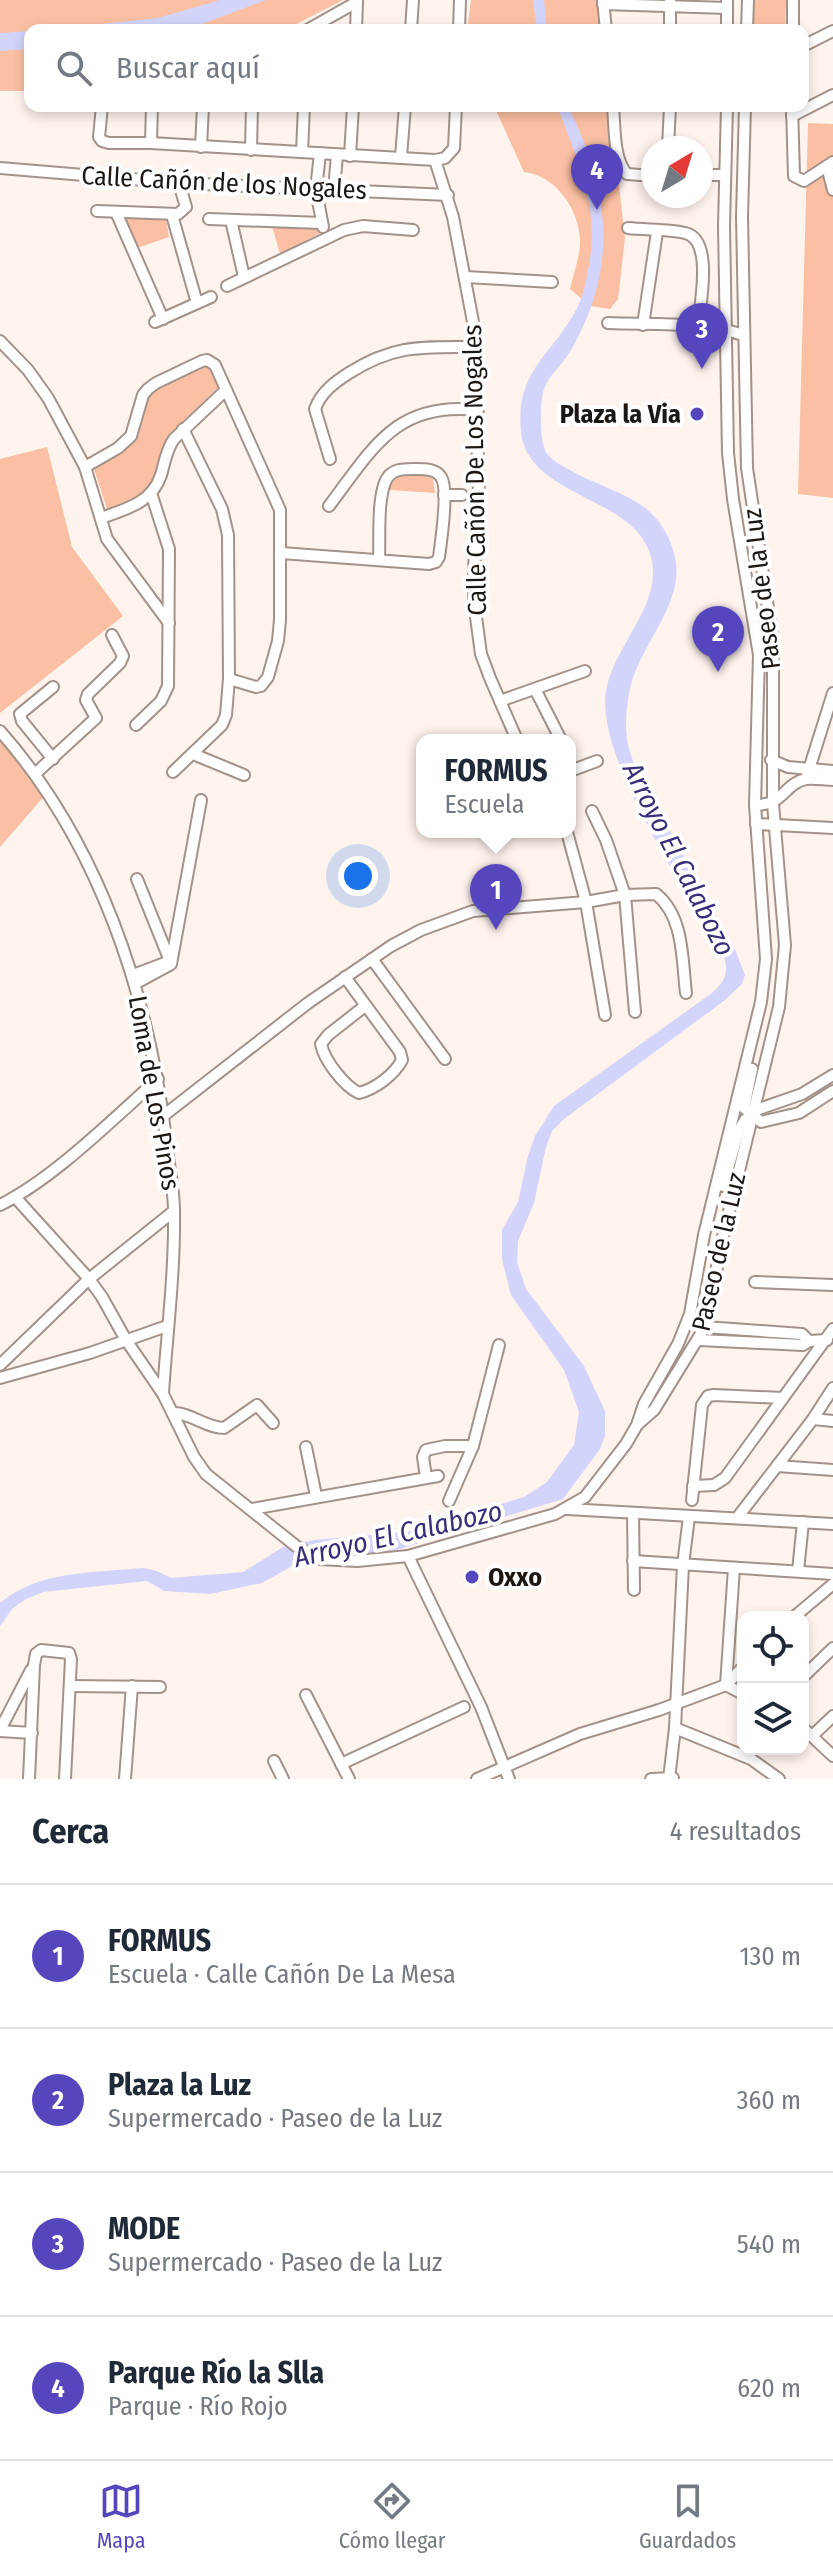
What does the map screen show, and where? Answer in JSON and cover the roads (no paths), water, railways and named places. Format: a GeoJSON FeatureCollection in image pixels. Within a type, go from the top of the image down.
{"type":"FeatureCollection","features":[{"type":"Feature","properties":{"kind":"street"},"geometry":{"type":"LineString","coordinates":[[411,24],[413,0]]}},
{"type":"Feature","properties":{"kind":"street"},"geometry":{"type":"LineString","coordinates":[[459,24],[460,0]]}},
{"type":"Feature","properties":{"kind":"street"},"geometry":{"type":"LineString","coordinates":[[747,24],[748,0]]}},
{"type":"Feature","properties":{"kind":"street"},"geometry":{"type":"LineString","coordinates":[[793,0],[793,24]]}},
{"type":"Feature","properties":{"kind":"street"},"geometry":{"type":"LineString","coordinates":[[318,24],[357,2],[356,24]]}},
{"type":"Feature","properties":{"kind":"street"},"geometry":{"type":"LineString","coordinates":[[605,24],[603,2],[727,4]]}},
{"type":"Feature","properties":{"kind":"street"},"geometry":{"type":"LineString","coordinates":[[670,3],[670,24]]}},
{"type":"Feature","properties":{"kind":"street"},"geometry":{"type":"LineString","coordinates":[[809,43],[833,31]]}},
{"type":"Feature","properties":{"kind":"street"},"geometry":{"type":"LineString","coordinates":[[809,104],[833,95]]}},
{"type":"Feature","properties":{"kind":"street"},"geometry":{"type":"LineString","coordinates":[[101,112],[99,134],[102,141],[109,143],[435,160],[445,158],[454,148],[456,112]]}},
{"type":"Feature","properties":{"kind":"street"},"geometry":{"type":"LineString","coordinates":[[151,143],[152,112]]}},
{"type":"Feature","properties":{"kind":"street"},"geometry":{"type":"LineString","coordinates":[[201,147],[203,112]]}},
{"type":"Feature","properties":{"kind":"street"},"geometry":{"type":"LineString","coordinates":[[251,150],[252,112]]}},
{"type":"Feature","properties":{"kind":"street"},"geometry":{"type":"LineString","coordinates":[[302,152],[304,112]]}},
{"type":"Feature","properties":{"kind":"street"},"geometry":{"type":"LineString","coordinates":[[350,156],[353,112]]}},
{"type":"Feature","properties":{"kind":"street"},"geometry":{"type":"LineString","coordinates":[[401,157],[405,112]]}},
{"type":"Feature","properties":{"kind":"street"},"geometry":{"type":"LineString","coordinates":[[614,112],[622,169],[627,174],[641,175]]}},
{"type":"Feature","properties":{"kind":"street"},"geometry":{"type":"LineString","coordinates":[[669,136],[670,112]]}},
{"type":"Feature","properties":{"kind":"street","name":"Paseo de la Luz"},"geometry":{"type":"LineString","coordinates":[[637,1425],[644,1404],[678,1344],[690,1314],[711,1209],[764,983],[766,942],[755,805],[759,655],[733,499],[726,389],[727,112]]}},
{"type":"Feature","properties":{"kind":"street","name":"Paseo de la Luz"},"geometry":{"type":"LineString","coordinates":[[637,1425],[654,1410],[705,1327],[751,1115],[779,1007],[784,966],[771,760],[773,641],[748,479],[743,335],[745,112]]}},
{"type":"Feature","properties":{"kind":"street"},"geometry":{"type":"LineString","coordinates":[[792,112],[793,173],[797,179],[804,181],[830,164],[833,190]]}},
{"type":"Feature","properties":{"kind":"street"},"geometry":{"type":"LineString","coordinates":[[320,153],[316,190],[327,236]]}},
{"type":"Feature","properties":{"kind":"street"},"geometry":{"type":"LineString","coordinates":[[334,190],[337,155]]}},
{"type":"Feature","properties":{"kind":"street","name":"Calle Cañón De Los Nogales"},"geometry":{"type":"LineString","coordinates":[[435,160],[448,195],[466,277],[476,347],[479,519],[474,602],[481,654],[514,734]]}},
{"type":"Feature","properties":{"kind":"street","name":"Calle Cañón de los Nogales"},"geometry":{"type":"LineString","coordinates":[[0,168],[179,183],[448,195]]}},
{"type":"Feature","properties":{"kind":"street"},"geometry":{"type":"LineString","coordinates":[[713,175],[725,175]]}},
{"type":"Feature","properties":{"kind":"street"},"geometry":{"type":"LineString","coordinates":[[97,211],[172,215],[186,209],[179,183]]}},
{"type":"Feature","properties":{"kind":"street"},"geometry":{"type":"LineString","coordinates":[[116,212],[159,320],[211,297]]}},
{"type":"Feature","properties":{"kind":"street"},"geometry":{"type":"LineString","coordinates":[[172,215],[197,303]]}},
{"type":"Feature","properties":{"kind":"street"},"geometry":{"type":"LineString","coordinates":[[209,219],[322,223]]}},
{"type":"Feature","properties":{"kind":"street"},"geometry":{"type":"LineString","coordinates":[[231,220],[244,277]]}},
{"type":"Feature","properties":{"kind":"street"},"geometry":{"type":"LineString","coordinates":[[227,286],[327,236],[363,226],[413,230]]}},
{"type":"Feature","properties":{"kind":"street"},"geometry":{"type":"LineString","coordinates":[[628,228],[688,233],[696,240],[703,263],[698,326]]}},
{"type":"Feature","properties":{"kind":"street"},"geometry":{"type":"LineString","coordinates":[[643,325],[657,232]]}},
{"type":"Feature","properties":{"kind":"street"},"geometry":{"type":"LineString","coordinates":[[466,277],[552,282]]}},
{"type":"Feature","properties":{"kind":"street"},"geometry":{"type":"LineString","coordinates":[[608,323],[698,326],[743,335]]}},
{"type":"Feature","properties":{"kind":"street"},"geometry":{"type":"LineString","coordinates":[[0,341],[40,385],[85,467],[107,539],[169,623]]}},
{"type":"Feature","properties":{"kind":"street"},"geometry":{"type":"LineString","coordinates":[[330,459],[315,409],[319,399],[336,381],[385,353],[408,348],[476,347]]}},
{"type":"Feature","properties":{"kind":"street"},"geometry":{"type":"LineString","coordinates":[[85,467],[126,442],[134,429],[143,395],[148,389],[207,360],[215,365],[280,510],[278,641],[268,677],[261,686],[256,687],[229,679]]}},
{"type":"Feature","properties":{"kind":"street"},"geometry":{"type":"LineString","coordinates":[[726,389],[744,391]]}},
{"type":"Feature","properties":{"kind":"street"},"geometry":{"type":"LineString","coordinates":[[101,518],[137,505],[151,493],[160,477],[168,446],[226,390]]}},
{"type":"Feature","properties":{"kind":"street"},"geometry":{"type":"LineString","coordinates":[[329,506],[364,457],[409,419],[437,408],[478,410]]}},
{"type":"Feature","properties":{"kind":"street"},"geometry":{"type":"LineString","coordinates":[[173,772],[222,725],[226,715],[229,679],[229,550],[226,522],[183,429]]}},
{"type":"Feature","properties":{"kind":"street"},"geometry":{"type":"LineString","coordinates":[[281,553],[429,564],[436,562],[440,550],[444,495],[441,477],[431,470],[401,469],[390,475],[382,491],[379,560]]}},
{"type":"Feature","properties":{"kind":"street"},"geometry":{"type":"LineString","coordinates":[[136,725],[167,692],[169,549],[151,493]]}},
{"type":"Feature","properties":{"kind":"street"},"geometry":{"type":"LineString","coordinates":[[444,495],[462,495]]}},
{"type":"Feature","properties":{"kind":"street"},"geometry":{"type":"LineString","coordinates":[[36,773],[96,718],[86,700],[88,694],[120,663],[123,656],[112,635]]}},
{"type":"Feature","properties":{"kind":"street"},"geometry":{"type":"LineString","coordinates":[[500,701],[585,671]]}},
{"type":"Feature","properties":{"kind":"street"},"geometry":{"type":"LineString","coordinates":[[53,687],[20,714],[22,721],[53,759]]}},
{"type":"Feature","properties":{"kind":"street"},"geometry":{"type":"LineString","coordinates":[[535,689],[558,734]]}},
{"type":"Feature","properties":{"kind":"street"},"geometry":{"type":"LineString","coordinates":[[755,805],[773,804],[807,774],[833,693]]}},
{"type":"Feature","properties":{"kind":"street"},"geometry":{"type":"LineString","coordinates":[[758,719],[771,720]]}},
{"type":"Feature","properties":{"kind":"street","name":"Loma de Los Pinos"},"geometry":{"type":"LineString","coordinates":[[0,731],[36,773],[83,857],[134,979],[158,1079],[174,1211],[163,1394]]}},
{"type":"Feature","properties":{"kind":"street"},"geometry":{"type":"LineString","coordinates":[[193,754],[244,775]]}},
{"type":"Feature","properties":{"kind":"street"},"geometry":{"type":"LineString","coordinates":[[771,760],[833,780]]}},
{"type":"Feature","properties":{"kind":"street"},"geometry":{"type":"LineString","coordinates":[[576,769],[597,761]]}},
{"type":"Feature","properties":{"kind":"street"},"geometry":{"type":"LineString","coordinates":[[807,774],[833,771]]}},
{"type":"Feature","properties":{"kind":"street"},"geometry":{"type":"LineString","coordinates":[[170,961],[201,800]]}},
{"type":"Feature","properties":{"kind":"street"},"geometry":{"type":"LineString","coordinates":[[592,811],[611,852],[625,895],[635,1012]]}},
{"type":"Feature","properties":{"kind":"street"},"geometry":{"type":"LineString","coordinates":[[756,824],[833,828]]}},
{"type":"Feature","properties":{"kind":"street"},"geometry":{"type":"LineString","coordinates":[[569,838],[586,902],[605,1015]]}},
{"type":"Feature","properties":{"kind":"street"},"geometry":{"type":"LineString","coordinates":[[137,879],[170,961]]}},
{"type":"Feature","properties":{"kind":"street"},"geometry":{"type":"LineString","coordinates":[[163,1116],[273,1029],[372,959],[421,930],[473,911],[656,894],[664,902],[678,929],[686,993]]}},
{"type":"Feature","properties":{"kind":"street"},"geometry":{"type":"LineString","coordinates":[[764,922],[783,921]]}},
{"type":"Feature","properties":{"kind":"street"},"geometry":{"type":"LineString","coordinates":[[372,959],[445,1059]]}},
{"type":"Feature","properties":{"kind":"street"},"geometry":{"type":"LineString","coordinates":[[134,979],[170,961]]}},
{"type":"Feature","properties":{"kind":"street"},"geometry":{"type":"LineString","coordinates":[[345,977],[400,1052],[402,1060],[395,1071],[369,1090],[359,1093],[350,1088],[324,1054],[321,1044],[365,1006]]}},
{"type":"Feature","properties":{"kind":"street"},"geometry":{"type":"LineString","coordinates":[[752,1041],[753,1067],[744,1108],[761,1122],[807,1109],[833,1091]]}},
{"type":"Feature","properties":{"kind":"street"},"geometry":{"type":"LineString","coordinates":[[711,1209],[725,1179],[739,1130],[751,1115],[802,1094],[833,1075]]}},
{"type":"Feature","properties":{"kind":"street"},"geometry":{"type":"LineString","coordinates":[[0,1205],[71,1155],[158,1079]]}},
{"type":"Feature","properties":{"kind":"street"},"geometry":{"type":"LineString","coordinates":[[802,1094],[807,1109]]}},
{"type":"Feature","properties":{"kind":"street"},"geometry":{"type":"LineString","coordinates":[[773,1120],[774,1103]]}},
{"type":"Feature","properties":{"kind":"street"},"geometry":{"type":"LineString","coordinates":[[15,1197],[89,1279],[163,1394],[206,1474],[296,1546],[319,1559],[344,1562],[408,1556],[565,1509],[585,1497],[596,1485],[637,1425]]}},
{"type":"Feature","properties":{"kind":"street"},"geometry":{"type":"LineString","coordinates":[[0,1365],[89,1279],[174,1211]]}},
{"type":"Feature","properties":{"kind":"street"},"geometry":{"type":"LineString","coordinates":[[755,1282],[833,1285]]}},
{"type":"Feature","properties":{"kind":"street"},"geometry":{"type":"LineString","coordinates":[[0,1378],[167,1326]]}},
{"type":"Feature","properties":{"kind":"street"},"geometry":{"type":"LineString","coordinates":[[705,1327],[802,1334],[809,1341]]}},
{"type":"Feature","properties":{"kind":"street"},"geometry":{"type":"LineString","coordinates":[[723,1341],[726,1329]]}},
{"type":"Feature","properties":{"kind":"street"},"geometry":{"type":"LineString","coordinates":[[693,1486],[714,1485],[722,1481],[829,1340],[833,1329]]}},
{"type":"Feature","properties":{"kind":"street"},"geometry":{"type":"LineString","coordinates":[[699,1340],[803,1345],[809,1341],[829,1340]]}},
{"type":"Feature","properties":{"kind":"street"},"geometry":{"type":"LineString","coordinates":[[449,1501],[473,1446],[499,1345]]}},
{"type":"Feature","properties":{"kind":"street"},"geometry":{"type":"LineString","coordinates":[[737,1518],[833,1388]]}},
{"type":"Feature","properties":{"kind":"street"},"geometry":{"type":"LineString","coordinates":[[692,1500],[702,1405],[708,1396],[783,1398]]}},
{"type":"Feature","properties":{"kind":"street"},"geometry":{"type":"LineString","coordinates":[[173,1413],[224,1428],[257,1405],[273,1423]]}},
{"type":"Feature","properties":{"kind":"street"},"geometry":{"type":"LineString","coordinates":[[813,1419],[833,1421]]}},
{"type":"Feature","properties":{"kind":"street"},"geometry":{"type":"LineString","coordinates":[[252,1509],[432,1477],[423,1457],[426,1450],[473,1446]]}},
{"type":"Feature","properties":{"kind":"street"},"geometry":{"type":"LineString","coordinates":[[306,1447],[316,1496]]}},
{"type":"Feature","properties":{"kind":"street"},"geometry":{"type":"LineString","coordinates":[[777,1466],[833,1470]]}},
{"type":"Feature","properties":{"kind":"street"},"geometry":{"type":"LineString","coordinates":[[565,1509],[833,1524]]}},
{"type":"Feature","properties":{"kind":"street"},"geometry":{"type":"LineString","coordinates":[[633,1513],[634,1590]]}},
{"type":"Feature","properties":{"kind":"street"},"geometry":{"type":"LineString","coordinates":[[651,1779],[671,1778],[683,1565],[689,1517]]}},
{"type":"Feature","properties":{"kind":"street"},"geometry":{"type":"LineString","coordinates":[[798,1571],[803,1522]]}},
{"type":"Feature","properties":{"kind":"street"},"geometry":{"type":"LineString","coordinates":[[408,1556],[481,1707],[509,1779]]}},
{"type":"Feature","properties":{"kind":"street"},"geometry":{"type":"LineString","coordinates":[[633,1561],[833,1574]]}},
{"type":"Feature","properties":{"kind":"street"},"geometry":{"type":"LineString","coordinates":[[726,1685],[734,1568]]}},
{"type":"Feature","properties":{"kind":"street"},"geometry":{"type":"LineString","coordinates":[[801,1611],[833,1584]]}},
{"type":"Feature","properties":{"kind":"street"},"geometry":{"type":"LineString","coordinates":[[809,1671],[833,1648]]}},
{"type":"Feature","properties":{"kind":"street"},"geometry":{"type":"LineString","coordinates":[[29,1779],[34,1665],[36,1654],[41,1650],[69,1653],[71,1659],[65,1779]]}},
{"type":"Feature","properties":{"kind":"street"},"geometry":{"type":"LineString","coordinates":[[32,1733],[0,1730],[34,1665]]}},
{"type":"Feature","properties":{"kind":"street"},"geometry":{"type":"LineString","coordinates":[[477,1779],[580,1734],[726,1685],[737,1673]]}},
{"type":"Feature","properties":{"kind":"street"},"geometry":{"type":"LineString","coordinates":[[726,1685],[737,1691]]}},
{"type":"Feature","properties":{"kind":"street"},"geometry":{"type":"LineString","coordinates":[[71,1686],[160,1687]]}},
{"type":"Feature","properties":{"kind":"street"},"geometry":{"type":"LineString","coordinates":[[125,1779],[132,1686]]}},
{"type":"Feature","properties":{"kind":"street"},"geometry":{"type":"LineString","coordinates":[[306,1695],[349,1779]]}},
{"type":"Feature","properties":{"kind":"street"},"geometry":{"type":"LineString","coordinates":[[341,1764],[464,1707]]}},
{"type":"Feature","properties":{"kind":"street"},"geometry":{"type":"LineString","coordinates":[[809,1731],[833,1716]]}},
{"type":"Feature","properties":{"kind":"street"},"geometry":{"type":"LineString","coordinates":[[675,1728],[751,1759],[779,1779]]}},
{"type":"Feature","properties":{"kind":"street"},"geometry":{"type":"LineString","coordinates":[[809,1733],[833,1756]]}},
{"type":"Feature","properties":{"kind":"street"},"geometry":{"type":"LineString","coordinates":[[274,1761],[283,1779]]}},
{"type":"Feature","properties":{"kind":"water"},"geometry":{"type":"Polygon","coordinates":[[[220,0],[266,0],[202,24],[101,24],[158,18],[220,0]]]}},
{"type":"Feature","properties":{"kind":"water"},"geometry":{"type":"Polygon","coordinates":[[[533,0],[544,0],[546,24],[536,24],[533,0]]]}},
{"type":"Feature","properties":{"kind":"water"},"geometry":{"type":"Polygon","coordinates":[[[24,31],[24,49],[0,51],[0,33],[24,31]]]}},
{"type":"Feature","properties":{"kind":"water","name":"Arroyo El Calabozo"},"geometry":{"type":"Polygon","coordinates":[[[559,112],[571,112],[592,166],[603,224],[603,253],[589,312],[575,343],[550,377],[543,394],[543,442],[551,458],[645,508],[667,534],[674,553],[674,589],[669,606],[635,672],[627,703],[627,742],[640,776],[734,947],[745,975],[742,984],[725,1000],[564,1119],[552,1131],[546,1147],[534,1203],[518,1241],[517,1262],[526,1289],[584,1366],[605,1411],[605,1436],[600,1449],[563,1499],[393,1551],[303,1560],[262,1583],[210,1594],[164,1591],[147,1581],[43,1592],[12,1609],[0,1626],[0,1603],[15,1592],[49,1579],[143,1568],[171,1578],[243,1572],[283,1547],[314,1540],[406,1532],[524,1497],[547,1482],[574,1445],[579,1412],[564,1370],[511,1295],[502,1259],[502,1230],[518,1202],[535,1136],[554,1106],[712,993],[723,980],[726,965],[722,953],[647,825],[615,751],[606,719],[606,691],[611,673],[646,605],[651,587],[653,569],[649,551],[638,533],[622,518],[541,470],[528,453],[521,432],[521,411],[529,379],[578,306],[585,284],[592,229],[586,188],[559,112]]]}},
{"type":"Feature","properties":{"kind":"place","name":"Parque Río la Slla"},"geometry":{"type":"Point","coordinates":[597,210]}},
{"type":"Feature","properties":{"kind":"place","name":"MODE"},"geometry":{"type":"Point","coordinates":[702,369]}},
{"type":"Feature","properties":{"kind":"place","name":"Plaza la Via"},"geometry":{"type":"Point","coordinates":[697,414]}},
{"type":"Feature","properties":{"kind":"place","name":"Plaza la Luz"},"geometry":{"type":"Point","coordinates":[718,672]}},
{"type":"Feature","properties":{"kind":"place","name":"FORMUS"},"geometry":{"type":"Point","coordinates":[496,930]}},
{"type":"Feature","properties":{"kind":"place","name":"Oxxo"},"geometry":{"type":"Point","coordinates":[472,1577]}}]}
